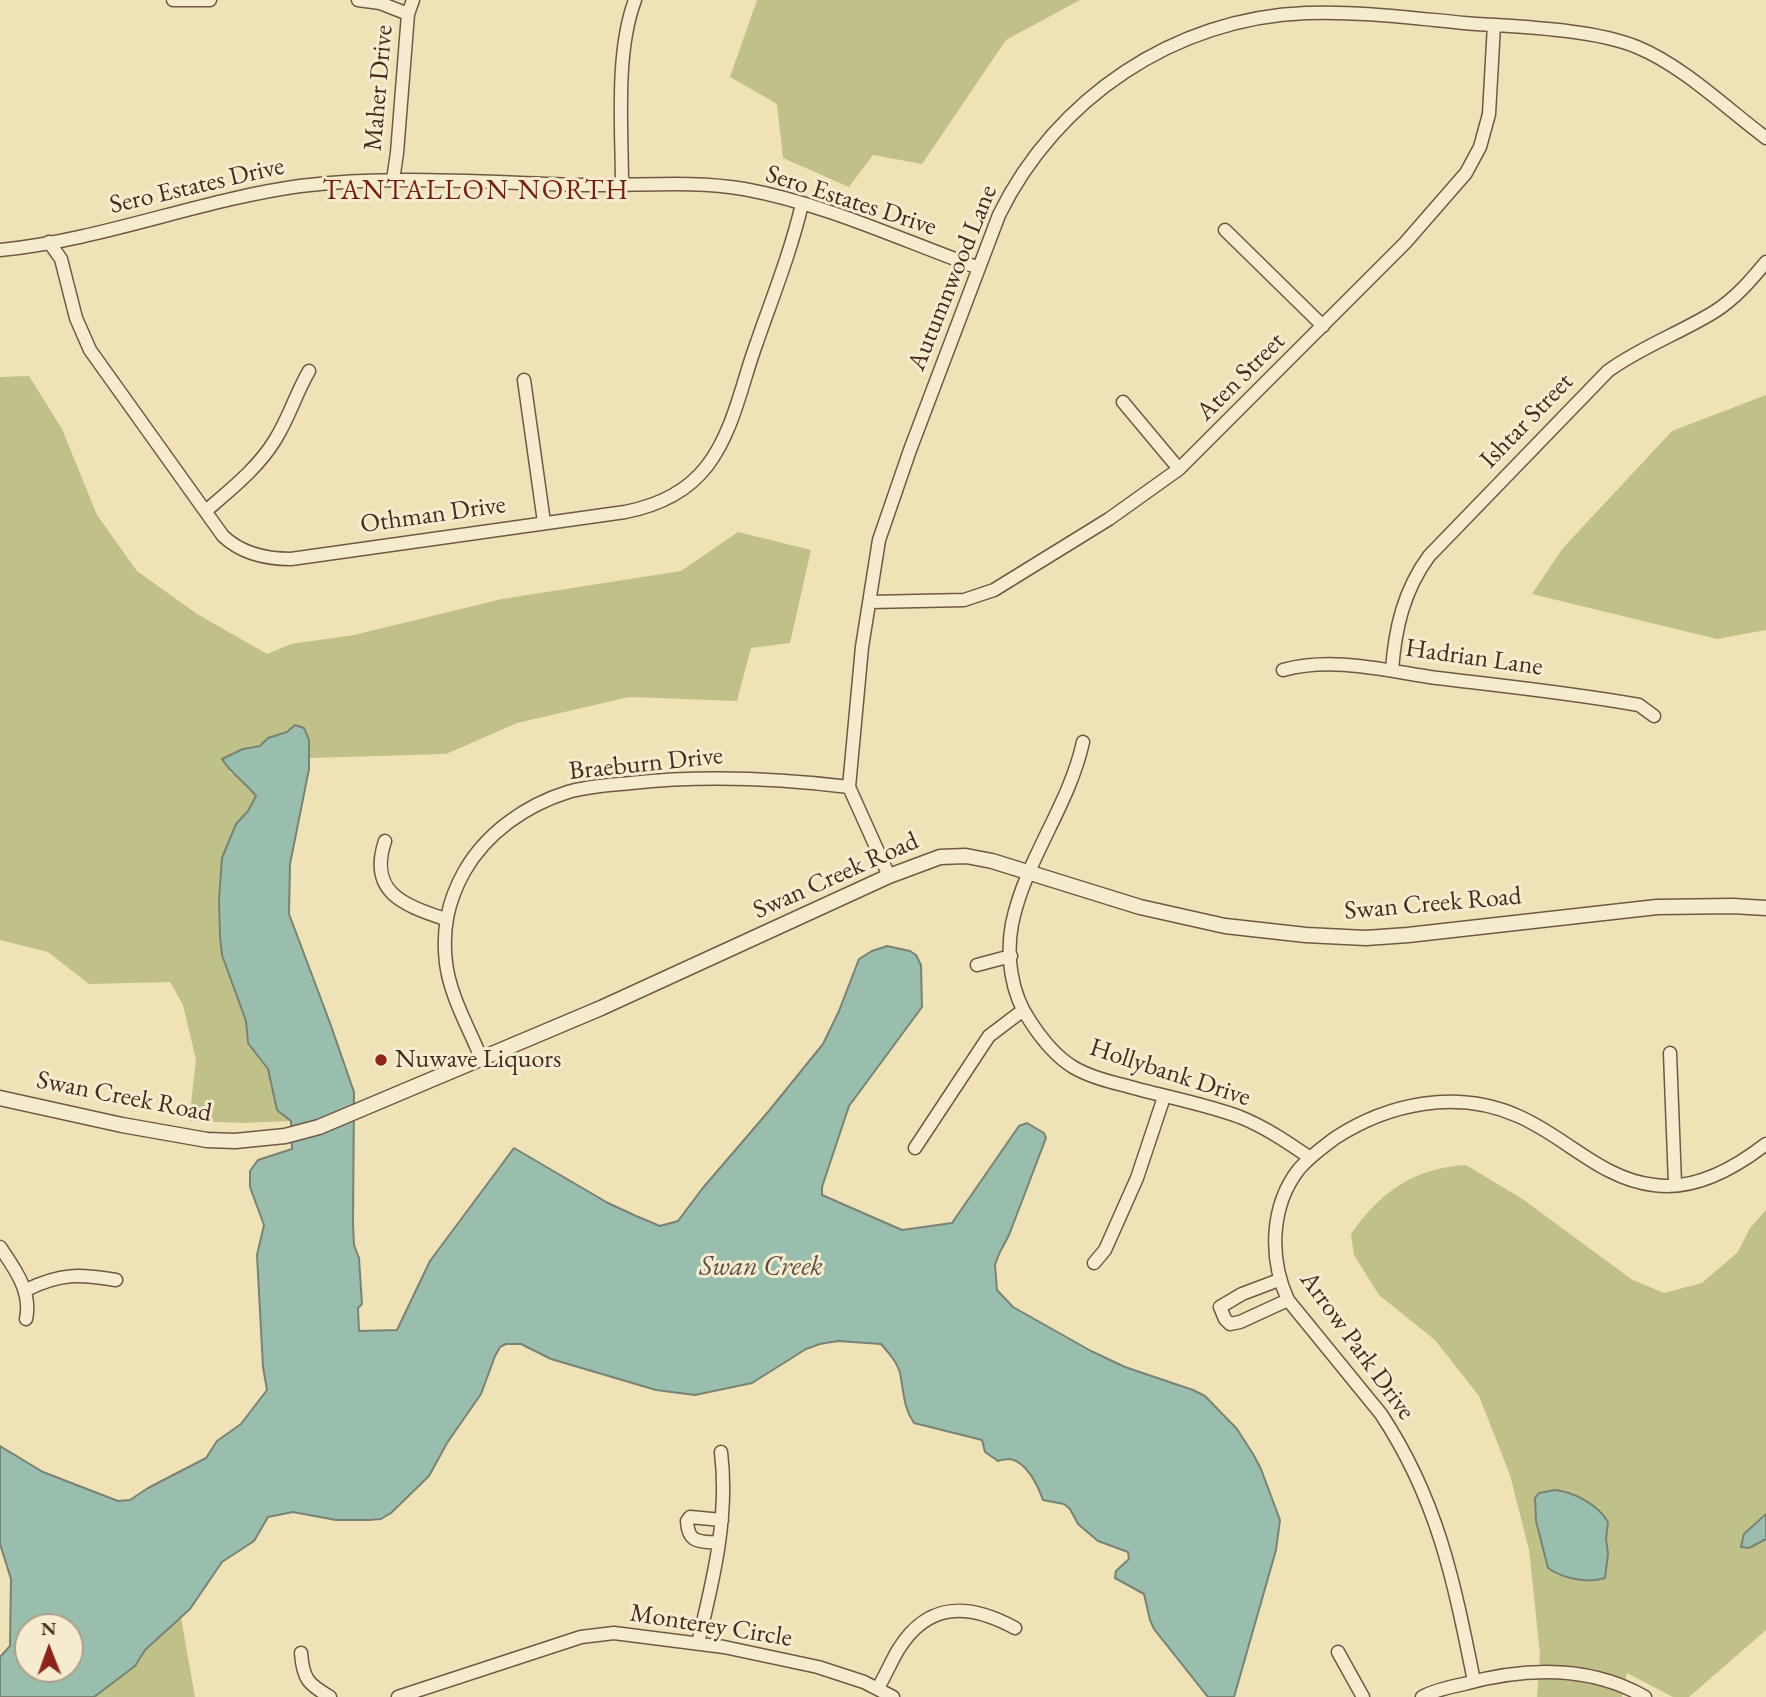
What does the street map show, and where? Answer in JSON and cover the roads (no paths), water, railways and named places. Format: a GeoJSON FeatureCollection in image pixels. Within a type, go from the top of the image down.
{"type":"FeatureCollection","features":[{"type":"Feature","properties":{"kind":"street"},"geometry":{"type":"LineString","coordinates":[[173,0],[210,0]]}},
{"type":"Feature","properties":{"kind":"street"},"geometry":{"type":"LineString","coordinates":[[358,0],[408,13]]}},
{"type":"Feature","properties":{"kind":"street","name":"Maher Drive"},"geometry":{"type":"LineString","coordinates":[[393,180],[408,13],[413,0]]}},
{"type":"Feature","properties":{"kind":"street"},"geometry":{"type":"LineString","coordinates":[[622,186],[622,71],[625,39],[635,0]]}},
{"type":"Feature","properties":{"kind":"street","name":"Autumnwood Lane"},"geometry":{"type":"LineString","coordinates":[[888,876],[849,787],[862,647],[881,530],[999,215],[1012,188],[1033,156],[1057,128],[1091,97],[1156,52],[1215,28],[1260,18],[1304,13],[1348,13],[1586,35],[1638,48],[1670,66],[1766,138]]}},
{"type":"Feature","properties":{"kind":"street","name":"Aten Street"},"geometry":{"type":"LineString","coordinates":[[870,602],[964,600],[994,590],[1109,519],[1180,469],[1454,188],[1474,158],[1489,114],[1494,25]]}},
{"type":"Feature","properties":{"kind":"street","name":"Sero Estates Drive"},"geometry":{"type":"LineString","coordinates":[[0,250],[49,242],[287,188],[320,184],[393,180],[724,186],[836,214],[979,268]]}},
{"type":"Feature","properties":{"kind":"street","name":"Othman Drive"},"geometry":{"type":"LineString","coordinates":[[49,242],[61,259],[76,318],[90,351],[165,457],[223,536],[236,546],[258,556],[278,559],[311,557],[625,512],[653,505],[686,486],[707,466],[736,406],[802,204]]}},
{"type":"Feature","properties":{"kind":"street"},"geometry":{"type":"LineString","coordinates":[[1225,230],[1322,326]]}},
{"type":"Feature","properties":{"kind":"street","name":"Ishtar Street"},"geometry":{"type":"LineString","coordinates":[[1392,670],[1394,642],[1404,601],[1429,556],[1608,371],[1624,359],[1716,311],[1735,296],[1766,262]]}},
{"type":"Feature","properties":{"kind":"street"},"geometry":{"type":"LineString","coordinates":[[206,510],[251,471],[266,453],[278,436],[309,371]]}},
{"type":"Feature","properties":{"kind":"street"},"geometry":{"type":"LineString","coordinates":[[524,380],[544,522]]}},
{"type":"Feature","properties":{"kind":"street"},"geometry":{"type":"LineString","coordinates":[[1123,402],[1180,469]]}},
{"type":"Feature","properties":{"kind":"street","name":"Hadrian Lane"},"geometry":{"type":"LineString","coordinates":[[1283,670],[1317,664],[1392,670],[1628,703],[1646,708],[1654,716]]}},
{"type":"Feature","properties":{"kind":"street","name":"Hollybank Drive"},"geometry":{"type":"LineString","coordinates":[[1083,742],[1077,769],[1031,872],[1013,920],[1011,956],[1015,990],[1022,1011],[1052,1049],[1075,1068],[1099,1078],[1217,1110],[1253,1123],[1308,1157]]}},
{"type":"Feature","properties":{"kind":"street","name":"Braeburn Drive"},"geometry":{"type":"LineString","coordinates":[[481,1058],[456,1000],[446,965],[445,919],[451,897],[475,855],[494,835],[527,810],[568,792],[647,781],[715,777],[795,780],[849,787]]}},
{"type":"Feature","properties":{"kind":"street"},"geometry":{"type":"LineString","coordinates":[[385,841],[380,858],[384,884],[405,904],[445,919]]}},
{"type":"Feature","properties":{"kind":"street","name":"Swan Creek Road"},"geometry":{"type":"LineString","coordinates":[[0,1098],[178,1137],[207,1140],[263,1139],[319,1128],[614,1002],[888,876],[940,857],[955,856],[992,861],[1174,916],[1226,926],[1311,936],[1408,936],[1657,907],[1706,905],[1766,908]]}},
{"type":"Feature","properties":{"kind":"street"},"geometry":{"type":"LineString","coordinates":[[977,965],[1011,956]]}},
{"type":"Feature","properties":{"kind":"street"},"geometry":{"type":"LineString","coordinates":[[915,1148],[989,1036],[1022,1011]]}},
{"type":"Feature","properties":{"kind":"street"},"geometry":{"type":"LineString","coordinates":[[1670,1053],[1675,1184]]}},
{"type":"Feature","properties":{"kind":"street"},"geometry":{"type":"LineString","coordinates":[[1094,1263],[1105,1250],[1137,1178],[1164,1097]]}},
{"type":"Feature","properties":{"kind":"street","name":"Arrow Park Drive"},"geometry":{"type":"LineString","coordinates":[[1474,1681],[1445,1553],[1423,1488],[1381,1414],[1288,1300],[1279,1280],[1275,1247],[1278,1214],[1289,1185],[1308,1157],[1348,1130],[1392,1110],[1417,1104],[1458,1102],[1486,1106],[1518,1116],[1604,1169],[1624,1179],[1657,1186],[1719,1174],[1766,1144]]}},
{"type":"Feature","properties":{"kind":"street"},"geometry":{"type":"LineString","coordinates":[[0,1247],[26,1290],[26,1319]]}},
{"type":"Feature","properties":{"kind":"street"},"geometry":{"type":"LineString","coordinates":[[26,1290],[61,1276],[78,1274],[116,1280]]}},
{"type":"Feature","properties":{"kind":"street"},"geometry":{"type":"LineString","coordinates":[[1279,1280],[1242,1294],[1220,1307],[1225,1320],[1230,1324],[1240,1322],[1288,1300]]}},
{"type":"Feature","properties":{"kind":"street"},"geometry":{"type":"LineString","coordinates":[[698,1643],[722,1520],[721,1452]]}},
{"type":"Feature","properties":{"kind":"street"},"geometry":{"type":"LineString","coordinates":[[718,1543],[693,1538],[689,1534],[687,1521],[691,1517],[722,1520]]}},
{"type":"Feature","properties":{"kind":"street"},"geometry":{"type":"LineString","coordinates":[[878,1688],[906,1638],[928,1617],[946,1612],[971,1612],[989,1615],[1015,1628]]}},
{"type":"Feature","properties":{"kind":"street","name":"Monterey Circle"},"geometry":{"type":"LineString","coordinates":[[398,1697],[590,1635],[621,1633],[698,1643],[818,1667],[846,1675],[894,1697]]}},
{"type":"Feature","properties":{"kind":"street"},"geometry":{"type":"LineString","coordinates":[[1338,1652],[1363,1697]]}},
{"type":"Feature","properties":{"kind":"street"},"geometry":{"type":"LineString","coordinates":[[301,1653],[302,1670],[306,1678],[315,1688],[330,1697]]}},
{"type":"Feature","properties":{"kind":"street"},"geometry":{"type":"LineString","coordinates":[[1429,1695],[1495,1675],[1516,1673],[1576,1674],[1624,1687],[1645,1697]]}},
{"type":"Feature","properties":{"kind":"water","name":"Swan Creek"},"geometry":{"type":"Polygon","coordinates":[[[295,725],[304,728],[309,740],[309,769],[290,864],[289,914],[354,1092],[353,1224],[354,1245],[359,1258],[362,1304],[358,1308],[359,1331],[397,1330],[430,1261],[514,1148],[608,1203],[636,1216],[660,1226],[678,1221],[823,1044],[859,959],[887,946],[910,951],[916,955],[921,965],[922,1007],[849,1106],[822,1187],[822,1195],[902,1230],[952,1223],[1019,1126],[1027,1123],[1044,1133],[1046,1138],[995,1265],[997,1290],[1013,1307],[1091,1351],[1125,1367],[1205,1396],[1237,1429],[1253,1454],[1280,1520],[1276,1550],[1234,1697],[1208,1697],[1154,1629],[1144,1594],[1115,1578],[1116,1571],[1129,1559],[1128,1552],[1098,1541],[1078,1524],[1064,1504],[1043,1500],[1035,1482],[1022,1465],[1010,1459],[998,1461],[985,1452],[982,1440],[914,1423],[906,1405],[899,1369],[881,1344],[838,1341],[806,1349],[752,1383],[695,1395],[656,1390],[551,1359],[521,1344],[506,1344],[500,1347],[481,1394],[447,1443],[429,1476],[391,1513],[381,1519],[369,1520],[336,1520],[293,1512],[268,1517],[254,1541],[222,1562],[190,1609],[145,1650],[135,1666],[94,1697],[0,1697],[0,1657],[10,1646],[11,1579],[0,1544],[0,1446],[43,1472],[118,1501],[130,1500],[206,1458],[217,1441],[241,1424],[267,1390],[263,1367],[257,1255],[264,1225],[250,1187],[250,1171],[258,1160],[292,1149],[291,1121],[277,1110],[268,1069],[248,1043],[246,1021],[222,955],[219,900],[222,858],[236,824],[248,811],[256,796],[222,759],[243,749],[260,746],[268,738],[287,732],[295,725]]]}},
{"type":"Feature","properties":{"kind":"water"},"geometry":{"type":"Polygon","coordinates":[[[1555,1490],[1585,1500],[1608,1522],[1605,1578],[1575,1579],[1548,1568],[1536,1521],[1535,1498],[1539,1493],[1555,1490]]]}},
{"type":"Feature","properties":{"kind":"water"},"geometry":{"type":"Polygon","coordinates":[[[1766,1514],[1766,1539],[1749,1548],[1741,1547],[1744,1534],[1766,1514]]]}},
{"type":"Feature","properties":{"kind":"place","name":"Nuwave Liquors"},"geometry":{"type":"Point","coordinates":[381,1060]}},
{"type":"Feature","properties":{"kind":"district","name":"TANTALLON NORTH"},"geometry":{"type":"Point","coordinates":[476,191]}}]}
